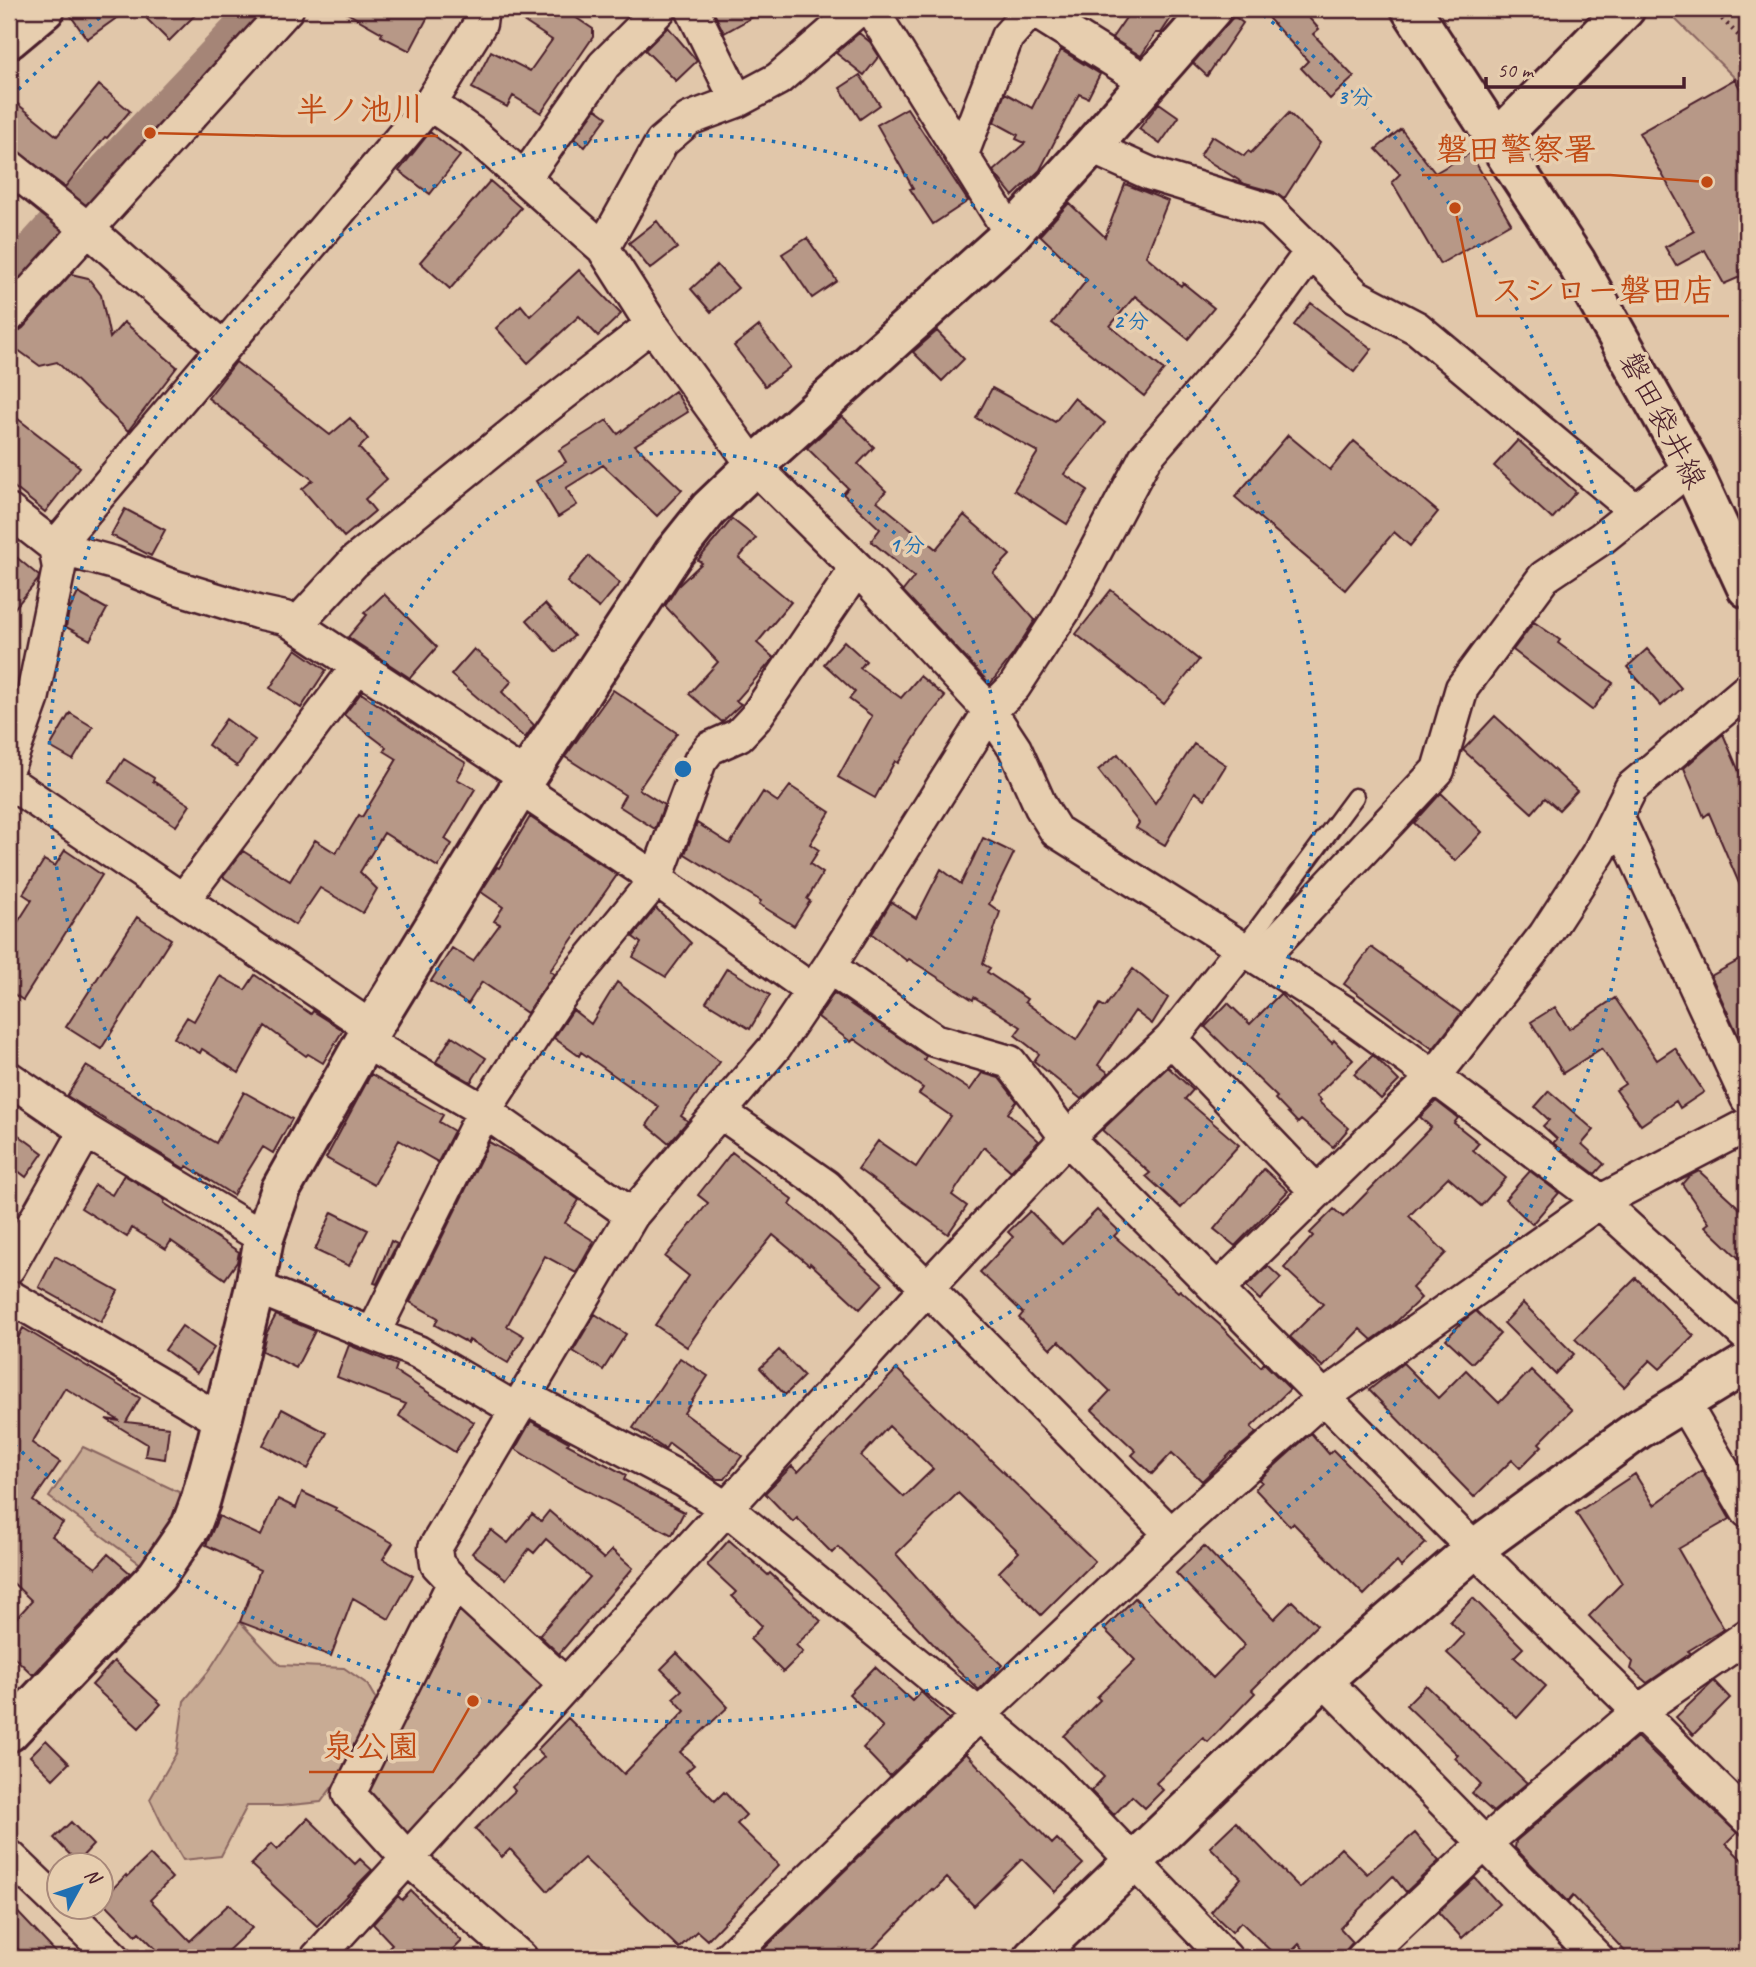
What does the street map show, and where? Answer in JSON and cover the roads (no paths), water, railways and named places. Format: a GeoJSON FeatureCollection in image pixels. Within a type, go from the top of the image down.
{"type":"FeatureCollection","features":[{"type":"Feature","properties":{"kind":"street"},"geometry":{"type":"LineString","coordinates":[[9,39],[45,9]]}},
{"type":"Feature","properties":{"kind":"street"},"geometry":{"type":"LineString","coordinates":[[9,316],[287,9]]}},
{"type":"Feature","properties":{"kind":"street"},"geometry":{"type":"LineString","coordinates":[[55,547],[430,104],[481,24],[482,9]]}},
{"type":"Feature","properties":{"kind":"street"},"geometry":{"type":"LineString","coordinates":[[524,179],[604,65],[660,9]]}},
{"type":"Feature","properties":{"kind":"street"},"geometry":{"type":"LineString","coordinates":[[692,9],[737,101]]}},
{"type":"Feature","properties":{"kind":"street"},"geometry":{"type":"LineString","coordinates":[[603,248],[662,142],[689,119],[737,101],[778,79],[859,9]]}},
{"type":"Feature","properties":{"kind":"street"},"geometry":{"type":"LineString","coordinates":[[871,9],[1011,234]]}},
{"type":"Feature","properties":{"kind":"street"},"geometry":{"type":"LineString","coordinates":[[961,154],[1007,37],[1032,9],[1148,82]]}},
{"type":"Feature","properties":{"kind":"street"},"geometry":{"type":"LineString","coordinates":[[9,1732],[141,1594],[191,1526],[222,1421],[255,1287],[264,1238],[281,1189],[368,1034],[523,783],[673,554],[709,509],[754,466],[1011,234],[1212,9]]}},
{"type":"Feature","properties":{"kind":"street","name":"磐田袋井線"},"geometry":{"type":"LineString","coordinates":[[1411,9],[1576,262],[1691,467],[1747,588]]}},
{"type":"Feature","properties":{"kind":"street"},"geometry":{"type":"LineString","coordinates":[[1498,139],[1625,9]]}},
{"type":"Feature","properties":{"kind":"street"},"geometry":{"type":"LineString","coordinates":[[430,104],[472,133],[603,248],[652,326],[754,466],[857,568],[990,710],[1015,749],[1041,807],[1056,831],[1344,1012],[1434,1077],[1599,1202],[1747,1336]]}},
{"type":"Feature","properties":{"kind":"street"},"geometry":{"type":"LineString","coordinates":[[1091,147],[1151,174],[1269,210],[1356,296],[1417,328],[1636,511]]}},
{"type":"Feature","properties":{"kind":"street"},"geometry":{"type":"LineString","coordinates":[[9,166],[89,229],[223,348]]}},
{"type":"Feature","properties":{"kind":"street"},"geometry":{"type":"LineString","coordinates":[[566,1685],[454,1582],[437,1564],[435,1548],[632,1215],[775,1047],[821,979],[990,710],[1014,687],[1063,612],[1145,458],[1243,344],[1311,252]]}},
{"type":"Feature","properties":{"kind":"street"},"geometry":{"type":"LineString","coordinates":[[296,625],[354,562],[527,422],[652,326]]}},
{"type":"Feature","properties":{"kind":"street"},"geometry":{"type":"LineString","coordinates":[[317,1958],[926,1289],[1067,1138],[1171,1039],[1251,953],[1438,770],[1462,688],[1544,577],[1602,538],[1691,467]]}},
{"type":"Feature","properties":{"kind":"street"},"geometry":{"type":"LineString","coordinates":[[9,511],[55,547],[114,563],[172,586],[285,618],[358,666],[656,879],[821,979],[934,1040],[1010,1062],[1067,1138],[1474,1549],[1747,1818]]}},
{"type":"Feature","properties":{"kind":"street"},"geometry":{"type":"LineString","coordinates":[[9,764],[32,700],[59,568],[55,547]]}},
{"type":"Feature","properties":{"kind":"street"},"geometry":{"type":"LineString","coordinates":[[373,1334],[484,1111],[560,996],[656,879],[700,761],[710,748],[739,736],[755,718],[857,568]]}},
{"type":"Feature","properties":{"kind":"street"},"geometry":{"type":"LineString","coordinates":[[183,900],[358,666]]}},
{"type":"Feature","properties":{"kind":"street"},"geometry":{"type":"LineString","coordinates":[[1218,1289],[1434,1077],[1545,935],[1599,852],[1631,788],[1747,690]]}},
{"type":"Feature","properties":{"kind":"street"},"geometry":{"type":"LineString","coordinates":[[9,782],[183,900],[368,1034],[632,1215]]}},
{"type":"Feature","properties":{"kind":"street"},"geometry":{"type":"LineString","coordinates":[[1617,816],[1747,1098]]}},
{"type":"Feature","properties":{"kind":"street"},"geometry":{"type":"LineString","coordinates":[[1171,1039],[1317,1192]]}},
{"type":"Feature","properties":{"kind":"street"},"geometry":{"type":"LineString","coordinates":[[9,1078],[86,1131],[264,1238]]}},
{"type":"Feature","properties":{"kind":"street"},"geometry":{"type":"LineString","coordinates":[[720,1112],[826,1186],[1171,1534]]}},
{"type":"Feature","properties":{"kind":"street"},"geometry":{"type":"LineString","coordinates":[[728,1958],[1171,1534],[1325,1396],[1599,1202],[1747,1125]]}},
{"type":"Feature","properties":{"kind":"street"},"geometry":{"type":"LineString","coordinates":[[9,1267],[86,1131]]}},
{"type":"Feature","properties":{"kind":"street"},"geometry":{"type":"LineString","coordinates":[[255,1287],[418,1352],[683,1480],[727,1509],[1051,1776],[1226,1958]]}},
{"type":"Feature","properties":{"kind":"street"},"geometry":{"type":"LineString","coordinates":[[9,1296],[222,1421]]}},
{"type":"Feature","properties":{"kind":"street"},"geometry":{"type":"LineString","coordinates":[[1033,1958],[1323,1679],[1474,1549],[1639,1429],[1747,1363]]}},
{"type":"Feature","properties":{"kind":"street"},"geometry":{"type":"LineString","coordinates":[[1683,1402],[1747,1511]]}},
{"type":"Feature","properties":{"kind":"street"},"geometry":{"type":"LineString","coordinates":[[454,1582],[349,1794],[407,1858],[521,1958]]}},
{"type":"Feature","properties":{"kind":"street"},"geometry":{"type":"LineString","coordinates":[[1363,1958],[1484,1844],[1639,1711],[1747,1636]]}},
{"type":"Feature","properties":{"kind":"street"},"geometry":{"type":"LineString","coordinates":[[1323,1679],[1597,1958]]}},
{"type":"Feature","properties":{"kind":"street"},"geometry":{"type":"LineString","coordinates":[[9,1856],[46,1892]]}},
{"type":"Feature","properties":{"kind":"street"},"geometry":{"type":"LineString","coordinates":[[77,1922],[114,1958]]}},
{"type":"Feature","properties":{"kind":"lane"},"geometry":{"type":"LineString","coordinates":[[1251,953],[1355,797]]}},
{"type":"Feature","properties":{"kind":"waterway"},"geometry":{"type":"LineString","coordinates":[[9,284],[266,9]]}},
{"type":"Feature","properties":{"kind":"place","name":"半ノ池川"},"geometry":{"type":"Point","coordinates":[150,133]}},
{"type":"Feature","properties":{"kind":"place","name":"磐田警察署"},"geometry":{"type":"Point","coordinates":[1707,182]}},
{"type":"Feature","properties":{"kind":"place","name":"スシロー磐田店"},"geometry":{"type":"Point","coordinates":[1455,208]}},
{"type":"Feature","properties":{"kind":"place","name":"泉公園"},"geometry":{"type":"Point","coordinates":[473,1701]}}]}
